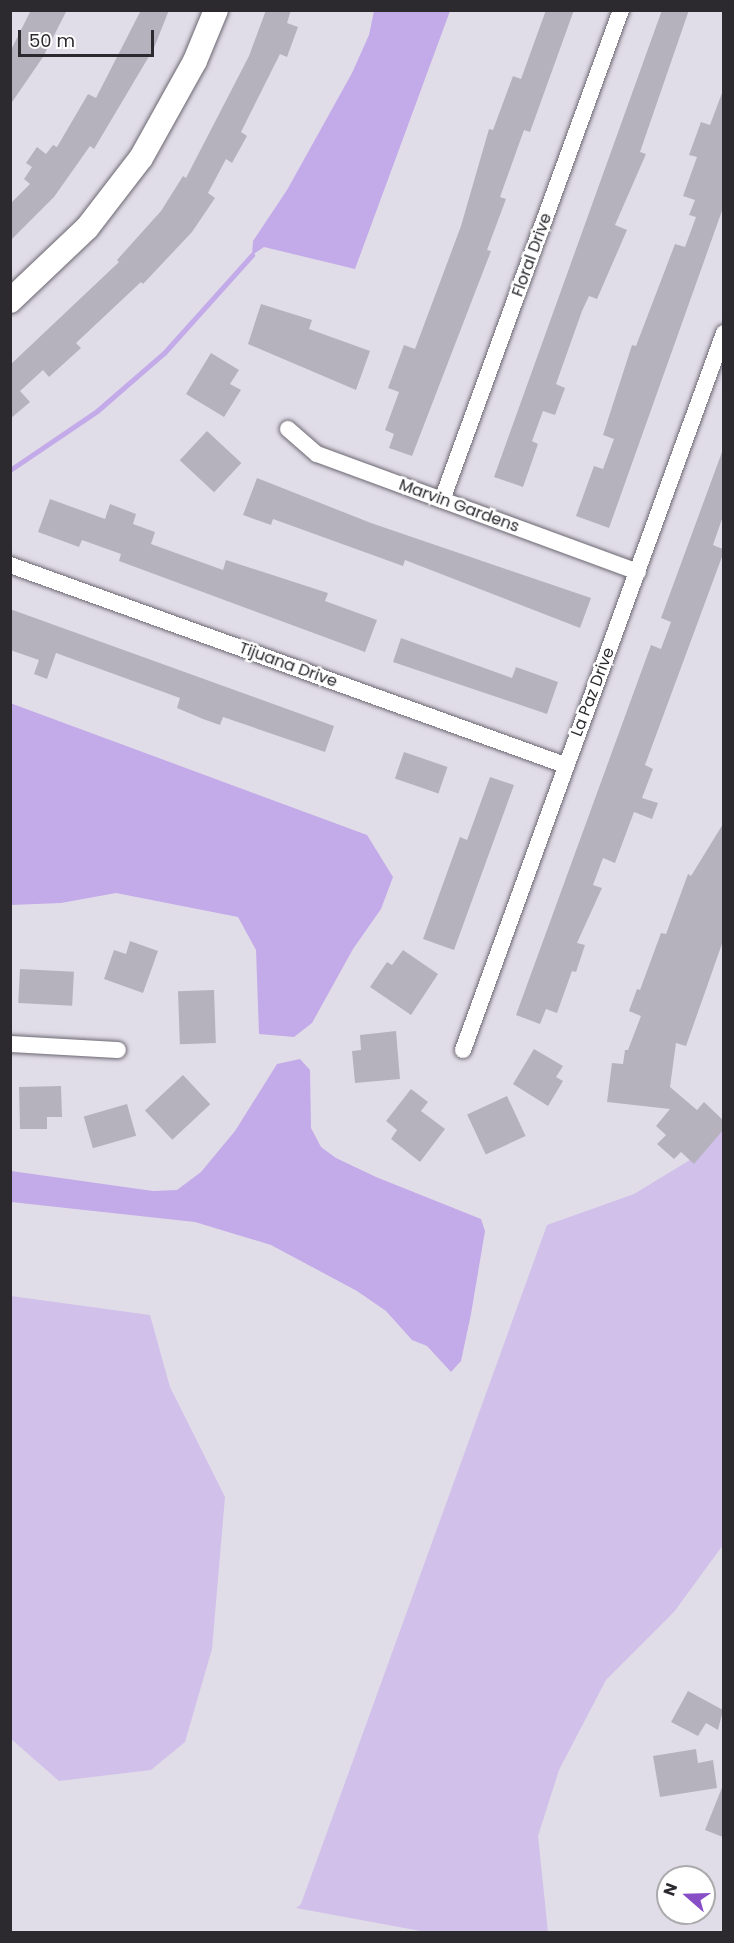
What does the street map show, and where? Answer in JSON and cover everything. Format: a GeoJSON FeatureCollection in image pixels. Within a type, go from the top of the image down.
{"type":"FeatureCollection","features":[{"type":"Feature","properties":{"kind":"street"},"geometry":{"type":"LineString","coordinates":[[10,301],[87,228],[141,158],[195,61],[216,10]]}},
{"type":"Feature","properties":{"kind":"street","name":"Floral Drive"},"geometry":{"type":"LineString","coordinates":[[442,500],[621,10]]}},
{"type":"Feature","properties":{"kind":"street","name":"La Paz Drive"},"geometry":{"type":"LineString","coordinates":[[463,1050],[723,333]]}},
{"type":"Feature","properties":{"kind":"street","name":"Marvin Gardens"},"geometry":{"type":"LineString","coordinates":[[288,429],[317,454],[638,572]]}},
{"type":"Feature","properties":{"kind":"street","name":"Tijuana Drive"},"geometry":{"type":"LineString","coordinates":[[10,566],[565,765]]}},
{"type":"Feature","properties":{"kind":"street"},"geometry":{"type":"LineString","coordinates":[[10,1044],[118,1050]]}},
{"type":"Feature","properties":{"kind":"shaded area"},"geometry":{"type":"Polygon","coordinates":[[[374,11],[450,11],[355,269],[264,247],[252,255],[253,241],[287,190],[352,73],[369,35],[374,11]]]}},
{"type":"Feature","properties":{"kind":"shaded area"},"geometry":{"type":"Polygon","coordinates":[[[10,703],[367,835],[393,877],[381,909],[353,949],[312,1023],[294,1037],[259,1034],[256,950],[238,917],[116,893],[61,903],[11,905],[10,703]]]}},
{"type":"Feature","properties":{"kind":"shaded area"},"geometry":{"type":"Polygon","coordinates":[[[300,1059],[310,1070],[311,1128],[321,1147],[336,1158],[376,1177],[481,1219],[485,1231],[471,1314],[461,1361],[451,1372],[427,1346],[412,1340],[386,1311],[357,1291],[271,1245],[195,1222],[11,1202],[11,1171],[153,1191],[177,1190],[201,1172],[235,1131],[277,1064],[300,1059]]]}},
{"type":"Feature","properties":{"kind":"shaded area"},"geometry":{"type":"Polygon","coordinates":[[[723,1123],[723,1545],[674,1612],[606,1680],[559,1770],[538,1836],[548,1932],[426,1932],[296,1908],[301,1904],[547,1225],[634,1194],[703,1152],[723,1123]]]}},
{"type":"Feature","properties":{"kind":"shaded area"},"geometry":{"type":"Polygon","coordinates":[[[11,1296],[150,1315],[170,1387],[225,1497],[212,1649],[185,1742],[151,1770],[59,1781],[11,1739],[11,1296]]]}},
{"type":"Feature","properties":{"kind":"building"},"geometry":{"type":"Polygon","coordinates":[[[31,10],[67,10],[43,57],[10,105],[10,52],[31,10]]]}},
{"type":"Feature","properties":{"kind":"building"},"geometry":{"type":"Polygon","coordinates":[[[141,10],[169,10],[154,48],[94,149],[90,146],[54,197],[10,241],[10,204],[30,184],[24,179],[32,167],[26,163],[37,147],[46,154],[53,145],[57,147],[88,94],[96,98],[141,10]]]}},
{"type":"Feature","properties":{"kind":"building"},"geometry":{"type":"Polygon","coordinates":[[[266,10],[291,10],[287,23],[298,27],[287,57],[280,54],[241,132],[247,136],[232,163],[226,159],[208,193],[215,198],[192,232],[143,284],[141,282],[76,343],[81,348],[49,377],[43,370],[20,391],[30,402],[10,419],[10,365],[119,262],[117,260],[161,211],[183,176],[186,178],[249,56],[266,10]]]}},
{"type":"Feature","properties":{"kind":"building"},"geometry":{"type":"Polygon","coordinates":[[[546,10],[574,10],[530,132],[524,130],[500,197],[506,199],[487,250],[491,251],[412,456],[389,448],[394,434],[385,430],[399,392],[388,388],[404,345],[415,349],[461,226],[489,129],[493,130],[513,76],[521,79],[546,10]]]}},
{"type":"Feature","properties":{"kind":"building"},"geometry":{"type":"Polygon","coordinates":[[[662,10],[689,10],[640,152],[646,154],[615,225],[627,230],[597,299],[589,296],[582,311],[556,384],[565,388],[555,415],[543,411],[532,441],[538,444],[523,487],[494,477],[662,10]]]}},
{"type":"Feature","properties":{"kind":"building"},"geometry":{"type":"Polygon","coordinates":[[[722,93],[723,208],[609,528],[576,516],[594,466],[603,469],[614,439],[603,435],[632,345],[636,346],[675,244],[685,247],[696,217],[689,215],[695,200],[683,196],[697,157],[689,155],[701,122],[710,125],[722,93]]]}},
{"type":"Feature","properties":{"kind":"building"},"geometry":{"type":"Polygon","coordinates":[[[261,304],[312,320],[309,329],[370,351],[356,390],[248,344],[261,304]]]}},
{"type":"Feature","properties":{"kind":"building"},"geometry":{"type":"Polygon","coordinates":[[[211,353],[239,370],[230,384],[241,390],[224,417],[186,394],[211,353]]]}},
{"type":"Feature","properties":{"kind":"building"},"geometry":{"type":"Polygon","coordinates":[[[207,431],[241,463],[214,492],[180,460],[207,431]]]}},
{"type":"Feature","properties":{"kind":"building"},"geometry":{"type":"Polygon","coordinates":[[[722,452],[723,516],[713,545],[723,549],[723,554],[645,765],[653,769],[642,798],[658,803],[652,819],[634,812],[615,863],[603,858],[593,885],[602,888],[577,943],[585,945],[576,972],[572,971],[557,1013],[546,1009],[540,1024],[516,1015],[651,645],[661,649],[671,622],[661,618],[722,452]]]}},
{"type":"Feature","properties":{"kind":"building"},"geometry":{"type":"Polygon","coordinates":[[[257,478],[371,523],[591,598],[580,628],[405,560],[403,566],[273,519],[271,525],[243,515],[257,478]]]}},
{"type":"Feature","properties":{"kind":"building"},"geometry":{"type":"Polygon","coordinates":[[[50,499],[105,519],[110,504],[136,514],[133,524],[155,532],[151,544],[223,570],[226,560],[328,593],[325,601],[377,620],[365,652],[119,561],[121,554],[82,540],[79,547],[38,532],[50,499]]]}},
{"type":"Feature","properties":{"kind":"building"},"geometry":{"type":"Polygon","coordinates":[[[10,609],[334,726],[325,752],[223,717],[220,725],[203,719],[177,708],[180,698],[56,653],[47,679],[34,674],[39,660],[10,650],[10,609]]]}},
{"type":"Feature","properties":{"kind":"building"},"geometry":{"type":"Polygon","coordinates":[[[401,638],[512,678],[516,667],[558,682],[547,714],[393,662],[401,638]]]}},
{"type":"Feature","properties":{"kind":"building"},"geometry":{"type":"Polygon","coordinates":[[[404,752],[447,767],[438,793],[395,778],[404,752]]]}},
{"type":"Feature","properties":{"kind":"building"},"geometry":{"type":"Polygon","coordinates":[[[490,777],[514,785],[454,950],[423,939],[460,837],[467,840],[490,777]]]}},
{"type":"Feature","properties":{"kind":"building"},"geometry":{"type":"Polygon","coordinates":[[[723,824],[723,941],[686,1046],[676,1043],[670,1087],[697,1110],[704,1102],[723,1120],[723,1130],[694,1164],[681,1152],[674,1159],[657,1144],[666,1135],[656,1126],[670,1109],[607,1102],[612,1063],[623,1064],[625,1050],[628,1050],[641,1016],[629,1011],[637,989],[640,990],[661,933],[666,934],[688,874],[691,876],[723,824]]]}},
{"type":"Feature","properties":{"kind":"building"},"geometry":{"type":"Polygon","coordinates":[[[130,941],[158,951],[143,993],[104,979],[114,950],[126,954],[130,941]]]}},
{"type":"Feature","properties":{"kind":"building"},"geometry":{"type":"Polygon","coordinates":[[[403,950],[438,974],[411,1015],[370,987],[387,962],[392,965],[403,950]]]}},
{"type":"Feature","properties":{"kind":"building"},"geometry":{"type":"Polygon","coordinates":[[[20,969],[74,972],[72,1006],[18,1003],[20,969]]]}},
{"type":"Feature","properties":{"kind":"building"},"geometry":{"type":"Polygon","coordinates":[[[214,990],[216,1043],[180,1044],[178,991],[214,990]]]}},
{"type":"Feature","properties":{"kind":"building"},"geometry":{"type":"Polygon","coordinates":[[[396,1031],[400,1079],[355,1083],[352,1051],[361,1050],[360,1035],[396,1031]]]}},
{"type":"Feature","properties":{"kind":"building"},"geometry":{"type":"Polygon","coordinates":[[[534,1049],[563,1066],[556,1077],[563,1081],[548,1106],[513,1084],[534,1049]]]}},
{"type":"Feature","properties":{"kind":"building"},"geometry":{"type":"Polygon","coordinates":[[[183,1075],[210,1104],[172,1140],[145,1110],[183,1075]]]}},
{"type":"Feature","properties":{"kind":"building"},"geometry":{"type":"Polygon","coordinates":[[[61,1086],[62,1117],[47,1117],[47,1129],[20,1129],[19,1087],[61,1086]]]}},
{"type":"Feature","properties":{"kind":"building"},"geometry":{"type":"Polygon","coordinates":[[[411,1089],[428,1102],[421,1111],[445,1129],[420,1162],[391,1139],[397,1130],[386,1121],[411,1089]]]}},
{"type":"Feature","properties":{"kind":"building"},"geometry":{"type":"Polygon","coordinates":[[[507,1096],[526,1136],[486,1154],[467,1115],[507,1096]]]}},
{"type":"Feature","properties":{"kind":"building"},"geometry":{"type":"Polygon","coordinates":[[[127,1104],[136,1136],[93,1148],[84,1116],[127,1104]]]}},
{"type":"Feature","properties":{"kind":"building"},"geometry":{"type":"Polygon","coordinates":[[[688,1691],[723,1710],[718,1730],[706,1723],[698,1736],[671,1722],[688,1691]]]}},
{"type":"Feature","properties":{"kind":"building"},"geometry":{"type":"Polygon","coordinates":[[[696,1749],[698,1763],[713,1760],[717,1788],[660,1797],[653,1756],[696,1749]]]}},
{"type":"Feature","properties":{"kind":"building"},"geometry":{"type":"Polygon","coordinates":[[[723,1785],[723,1837],[705,1830],[723,1785]]]}},
{"type":"Feature","properties":{"kind":"waterway"},"geometry":{"type":"LineString","coordinates":[[10,470],[97,411],[164,353],[252,255]]}}]}
